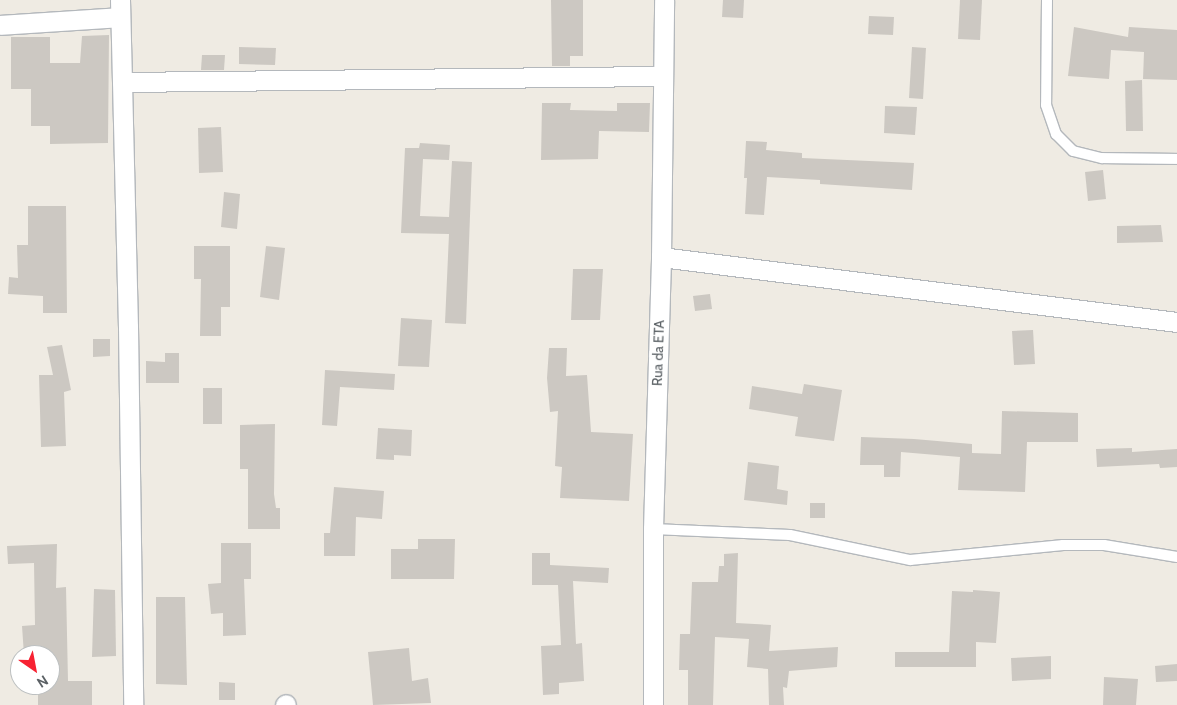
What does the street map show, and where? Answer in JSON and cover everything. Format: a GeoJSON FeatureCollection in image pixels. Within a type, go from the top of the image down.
{"type":"FeatureCollection","features":[{"type":"Feature","properties":{"kind":"street","name":"Rua da ETA"},"geometry":{"type":"LineString","coordinates":[[653,705],[653,529],[661,257],[664,0]]}},
{"type":"Feature","properties":{"kind":"street"},"geometry":{"type":"LineString","coordinates":[[0,25],[120,9],[128,327],[133,705]]}},
{"type":"Feature","properties":{"kind":"street"},"geometry":{"type":"LineString","coordinates":[[122,82],[663,76]]}},
{"type":"Feature","properties":{"kind":"street"},"geometry":{"type":"LineString","coordinates":[[661,257],[1177,322]]}},
{"type":"Feature","properties":{"kind":"lane"},"geometry":{"type":"LineString","coordinates":[[1047,0],[1046,105],[1056,134],[1073,151],[1102,158],[1177,159]]}},
{"type":"Feature","properties":{"kind":"lane"},"geometry":{"type":"LineString","coordinates":[[653,529],[790,535],[910,560],[1063,545],[1104,546],[1177,557]]}},
{"type":"Feature","properties":{"kind":"building"},"geometry":{"type":"Polygon","coordinates":[[[551,0],[583,0],[583,56],[570,56],[570,66],[552,66],[551,0]]]}},
{"type":"Feature","properties":{"kind":"building"},"geometry":{"type":"Polygon","coordinates":[[[723,0],[744,0],[743,18],[722,17],[723,0]]]}},
{"type":"Feature","properties":{"kind":"building"},"geometry":{"type":"Polygon","coordinates":[[[960,0],[982,0],[980,40],[958,39],[960,0]]]}},
{"type":"Feature","properties":{"kind":"building"},"geometry":{"type":"Polygon","coordinates":[[[869,16],[894,17],[893,35],[868,34],[869,16]]]}},
{"type":"Feature","properties":{"kind":"building"},"geometry":{"type":"Polygon","coordinates":[[[1074,27],[1128,37],[1129,27],[1177,30],[1177,80],[1143,79],[1144,52],[1111,50],[1109,79],[1068,76],[1074,27]]]}},
{"type":"Feature","properties":{"kind":"building"},"geometry":{"type":"Polygon","coordinates":[[[109,35],[108,143],[50,144],[50,126],[31,126],[31,89],[11,89],[11,37],[50,37],[50,63],[80,63],[82,36],[109,35]]]}},
{"type":"Feature","properties":{"kind":"building"},"geometry":{"type":"Polygon","coordinates":[[[239,47],[276,48],[275,65],[239,64],[239,47]]]}},
{"type":"Feature","properties":{"kind":"building"},"geometry":{"type":"Polygon","coordinates":[[[912,47],[926,48],[923,99],[909,98],[912,47]]]}},
{"type":"Feature","properties":{"kind":"building"},"geometry":{"type":"Polygon","coordinates":[[[202,55],[225,55],[224,70],[201,70],[202,55]]]}},
{"type":"Feature","properties":{"kind":"building"},"geometry":{"type":"Polygon","coordinates":[[[1142,80],[1143,131],[1126,131],[1125,81],[1142,80]]]}},
{"type":"Feature","properties":{"kind":"building"},"geometry":{"type":"Polygon","coordinates":[[[542,103],[571,103],[570,110],[617,111],[617,103],[650,103],[649,132],[599,131],[598,159],[541,160],[542,103]]]}},
{"type":"Feature","properties":{"kind":"building"},"geometry":{"type":"Polygon","coordinates":[[[885,106],[917,107],[915,135],[884,133],[885,106]]]}},
{"type":"Feature","properties":{"kind":"building"},"geometry":{"type":"Polygon","coordinates":[[[221,127],[223,172],[199,173],[198,128],[221,127]]]}},
{"type":"Feature","properties":{"kind":"building"},"geometry":{"type":"Polygon","coordinates":[[[746,141],[767,142],[766,150],[802,153],[802,158],[914,163],[912,190],[820,184],[820,180],[767,177],[764,215],[745,214],[747,178],[744,178],[746,141]]]}},
{"type":"Feature","properties":{"kind":"building"},"geometry":{"type":"Polygon","coordinates":[[[420,143],[450,145],[449,160],[423,159],[420,216],[449,217],[452,161],[472,162],[466,324],[445,323],[449,234],[401,233],[405,148],[419,148],[420,143]]]}},
{"type":"Feature","properties":{"kind":"building"},"geometry":{"type":"Polygon","coordinates":[[[1103,170],[1106,199],[1088,201],[1085,172],[1103,170]]]}},
{"type":"Feature","properties":{"kind":"building"},"geometry":{"type":"Polygon","coordinates":[[[224,192],[240,194],[237,229],[221,227],[224,192]]]}},
{"type":"Feature","properties":{"kind":"building"},"geometry":{"type":"Polygon","coordinates":[[[28,206],[66,206],[67,313],[43,313],[43,296],[8,294],[9,277],[18,278],[17,245],[28,245],[28,206]]]}},
{"type":"Feature","properties":{"kind":"building"},"geometry":{"type":"Polygon","coordinates":[[[1161,225],[1163,242],[1117,243],[1117,226],[1161,225]]]}},
{"type":"Feature","properties":{"kind":"building"},"geometry":{"type":"Polygon","coordinates":[[[194,246],[230,246],[230,307],[221,307],[221,336],[200,336],[201,279],[194,279],[194,246]]]}},
{"type":"Feature","properties":{"kind":"building"},"geometry":{"type":"Polygon","coordinates":[[[266,246],[285,248],[279,300],[260,297],[266,246]]]}},
{"type":"Feature","properties":{"kind":"building"},"geometry":{"type":"Polygon","coordinates":[[[573,269],[603,269],[600,320],[571,320],[573,269]]]}},
{"type":"Feature","properties":{"kind":"building"},"geometry":{"type":"Polygon","coordinates":[[[710,294],[712,309],[695,311],[693,296],[710,294]]]}},
{"type":"Feature","properties":{"kind":"building"},"geometry":{"type":"Polygon","coordinates":[[[401,318],[432,320],[429,367],[398,366],[401,318]]]}},
{"type":"Feature","properties":{"kind":"building"},"geometry":{"type":"Polygon","coordinates":[[[1033,330],[1035,364],[1014,365],[1012,331],[1033,330]]]}},
{"type":"Feature","properties":{"kind":"building"},"geometry":{"type":"Polygon","coordinates":[[[93,339],[110,339],[110,356],[93,357],[93,339]]]}},
{"type":"Feature","properties":{"kind":"building"},"geometry":{"type":"Polygon","coordinates":[[[62,345],[71,390],[64,392],[66,446],[41,447],[39,375],[53,375],[47,347],[62,345]]]}},
{"type":"Feature","properties":{"kind":"building"},"geometry":{"type":"Polygon","coordinates":[[[549,348],[567,348],[566,376],[587,375],[591,432],[633,434],[629,501],[560,498],[562,467],[555,466],[558,411],[550,412],[547,378],[549,348]]]}},
{"type":"Feature","properties":{"kind":"building"},"geometry":{"type":"Polygon","coordinates":[[[165,353],[179,353],[179,383],[146,383],[146,361],[165,362],[165,353]]]}},
{"type":"Feature","properties":{"kind":"building"},"geometry":{"type":"Polygon","coordinates":[[[325,370],[395,374],[394,390],[340,387],[337,426],[322,425],[325,370]]]}},
{"type":"Feature","properties":{"kind":"building"},"geometry":{"type":"Polygon","coordinates":[[[804,384],[842,390],[834,441],[795,436],[798,417],[749,409],[752,386],[802,394],[804,384]]]}},
{"type":"Feature","properties":{"kind":"building"},"geometry":{"type":"Polygon","coordinates":[[[203,388],[222,388],[222,424],[203,424],[203,388]]]}},
{"type":"Feature","properties":{"kind":"building"},"geometry":{"type":"Polygon","coordinates":[[[1002,411],[1078,413],[1078,442],[1027,442],[1025,492],[958,490],[960,457],[901,452],[900,477],[884,477],[884,465],[860,465],[861,437],[972,444],[972,453],[1001,454],[1002,411]]]}},
{"type":"Feature","properties":{"kind":"building"},"geometry":{"type":"Polygon","coordinates":[[[275,424],[274,494],[276,508],[280,508],[280,529],[248,529],[248,469],[240,469],[240,425],[275,424]]]}},
{"type":"Feature","properties":{"kind":"building"},"geometry":{"type":"Polygon","coordinates":[[[378,428],[412,430],[411,456],[394,455],[394,460],[376,459],[378,428]]]}},
{"type":"Feature","properties":{"kind":"building"},"geometry":{"type":"Polygon","coordinates":[[[1132,448],[1132,452],[1177,449],[1177,467],[1160,468],[1159,464],[1097,467],[1096,449],[1132,448]]]}},
{"type":"Feature","properties":{"kind":"building"},"geometry":{"type":"Polygon","coordinates":[[[748,462],[779,466],[777,489],[788,491],[787,505],[744,500],[748,462]]]}},
{"type":"Feature","properties":{"kind":"building"},"geometry":{"type":"Polygon","coordinates":[[[334,487],[384,491],[382,519],[356,517],[355,556],[324,556],[324,533],[330,533],[334,487]]]}},
{"type":"Feature","properties":{"kind":"building"},"geometry":{"type":"Polygon","coordinates":[[[810,503],[825,503],[825,518],[810,518],[810,503]]]}},
{"type":"Feature","properties":{"kind":"building"},"geometry":{"type":"Polygon","coordinates":[[[418,539],[455,539],[454,579],[391,579],[391,549],[418,549],[418,539]]]}},
{"type":"Feature","properties":{"kind":"building"},"geometry":{"type":"Polygon","coordinates":[[[221,543],[251,543],[251,579],[244,579],[246,635],[223,636],[223,613],[211,614],[208,584],[221,583],[221,543]]]}},
{"type":"Feature","properties":{"kind":"building"},"geometry":{"type":"Polygon","coordinates":[[[57,544],[56,588],[66,587],[68,681],[92,681],[92,705],[38,705],[38,695],[60,695],[60,645],[23,645],[22,626],[35,625],[34,563],[8,564],[7,546],[57,544]]]}},
{"type":"Feature","properties":{"kind":"building"},"geometry":{"type":"Polygon","coordinates":[[[532,553],[550,553],[550,565],[609,568],[608,583],[573,581],[576,644],[582,643],[584,681],[559,683],[559,694],[543,695],[541,646],[561,645],[558,585],[532,585],[532,553]]]}},
{"type":"Feature","properties":{"kind":"building"},"geometry":{"type":"Polygon","coordinates":[[[738,553],[736,623],[771,625],[769,651],[838,647],[837,667],[789,671],[787,688],[783,687],[784,705],[769,705],[768,669],[747,667],[749,639],[715,637],[713,705],[688,705],[688,670],[679,670],[680,634],[690,634],[692,582],[718,582],[719,566],[724,566],[724,554],[738,553]]]}},
{"type":"Feature","properties":{"kind":"building"},"geometry":{"type":"Polygon","coordinates":[[[94,589],[115,590],[116,656],[92,657],[94,589]]]}},
{"type":"Feature","properties":{"kind":"building"},"geometry":{"type":"Polygon","coordinates":[[[973,590],[1000,592],[996,643],[976,642],[976,667],[895,667],[895,652],[949,652],[952,591],[973,592],[973,590]]]}},
{"type":"Feature","properties":{"kind":"building"},"geometry":{"type":"Polygon","coordinates":[[[156,597],[185,597],[187,685],[156,684],[156,597]]]}},
{"type":"Feature","properties":{"kind":"building"},"geometry":{"type":"Polygon","coordinates":[[[409,648],[412,681],[428,678],[431,703],[373,705],[368,652],[409,648]]]}},
{"type":"Feature","properties":{"kind":"building"},"geometry":{"type":"Polygon","coordinates":[[[1051,656],[1051,679],[1012,681],[1011,658],[1051,656]]]}},
{"type":"Feature","properties":{"kind":"building"},"geometry":{"type":"Polygon","coordinates":[[[1177,664],[1177,681],[1156,682],[1155,666],[1177,664]]]}},
{"type":"Feature","properties":{"kind":"building"},"geometry":{"type":"Polygon","coordinates":[[[1104,677],[1138,679],[1136,705],[1103,705],[1104,677]]]}},
{"type":"Feature","properties":{"kind":"building"},"geometry":{"type":"Polygon","coordinates":[[[219,682],[235,683],[235,700],[219,700],[219,682]]]}}]}
